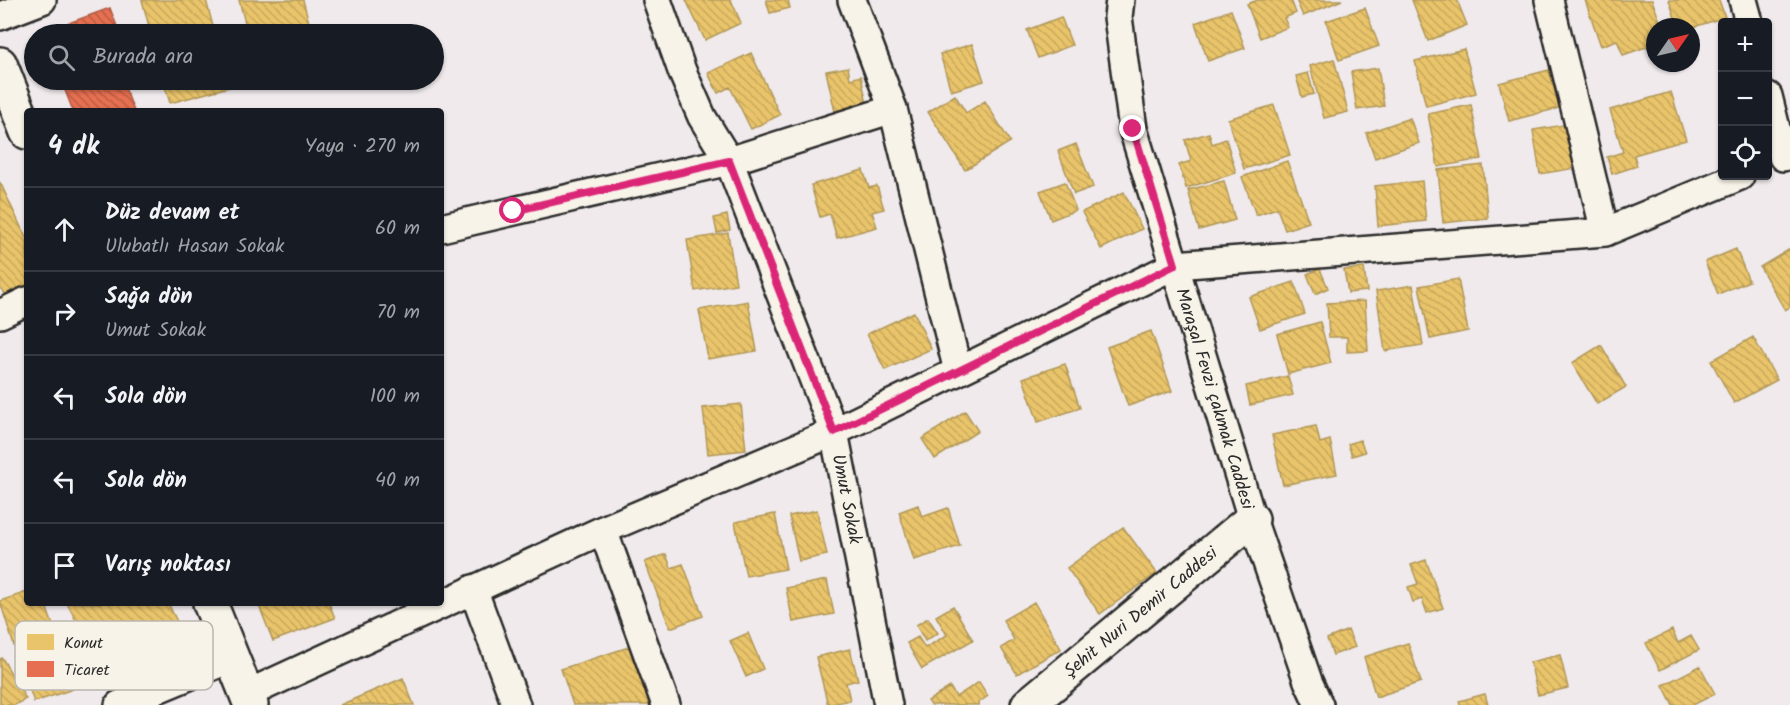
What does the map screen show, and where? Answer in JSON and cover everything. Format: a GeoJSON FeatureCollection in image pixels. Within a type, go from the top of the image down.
{"type":"FeatureCollection","features":[{"type":"Feature","properties":{"kind":"street"},"geometry":{"type":"LineString","coordinates":[[0,16],[42,0]]}},
{"type":"Feature","properties":{"kind":"street","name":"Umut Sokak"},"geometry":{"type":"LineString","coordinates":[[657,0],[682,71],[702,117],[729,161],[834,432],[888,705]]}},
{"type":"Feature","properties":{"kind":"street"},"geometry":{"type":"LineString","coordinates":[[852,0],[893,109],[958,371]]}},
{"type":"Feature","properties":{"kind":"street","name":"Maraşal Fevzi çakmak Caddesi"},"geometry":{"type":"LineString","coordinates":[[1120,0],[1118,17],[1133,129],[1252,519],[1308,681],[1319,705]]}},
{"type":"Feature","properties":{"kind":"street"},"geometry":{"type":"LineString","coordinates":[[1549,0],[1605,232]]}},
{"type":"Feature","properties":{"kind":"street"},"geometry":{"type":"LineString","coordinates":[[1743,0],[1748,18]]}},
{"type":"Feature","properties":{"kind":"street"},"geometry":{"type":"LineString","coordinates":[[0,64],[24,124]]}},
{"type":"Feature","properties":{"kind":"street"},"geometry":{"type":"LineString","coordinates":[[444,227],[729,161],[893,109]]}},
{"type":"Feature","properties":{"kind":"street"},"geometry":{"type":"LineString","coordinates":[[1772,120],[1780,158]]}},
{"type":"Feature","properties":{"kind":"street"},"geometry":{"type":"LineString","coordinates":[[444,603],[603,530],[834,432],[1175,265],[1605,232],[1730,180]]}},
{"type":"Feature","properties":{"kind":"street"},"geometry":{"type":"LineString","coordinates":[[0,314],[24,302]]}},
{"type":"Feature","properties":{"kind":"street","name":"Şehit Nuri Demir Caddesi"},"geometry":{"type":"LineString","coordinates":[[1028,705],[1252,519]]}},
{"type":"Feature","properties":{"kind":"street"},"geometry":{"type":"LineString","coordinates":[[603,530],[666,705]]}},
{"type":"Feature","properties":{"kind":"street"},"geometry":{"type":"LineString","coordinates":[[473,589],[516,705]]}},
{"type":"Feature","properties":{"kind":"street"},"geometry":{"type":"LineString","coordinates":[[211,606],[249,700],[439,606]]}},
{"type":"Feature","properties":{"kind":"street"},"geometry":{"type":"LineString","coordinates":[[213,666],[232,658]]}},
{"type":"Feature","properties":{"kind":"street"},"geometry":{"type":"LineString","coordinates":[[119,705],[155,690]]}},
{"type":"Feature","properties":{"kind":"building: Konut"},"geometry":{"type":"Polygon","coordinates":[[[142,0],[206,0],[212,24],[148,24],[142,0]]]}},
{"type":"Feature","properties":{"kind":"building: Konut"},"geometry":{"type":"Polygon","coordinates":[[[239,0],[303,0],[309,24],[245,24],[239,0]]]}},
{"type":"Feature","properties":{"kind":"building: Konut"},"geometry":{"type":"Polygon","coordinates":[[[686,0],[731,0],[741,23],[705,40],[686,0]]]}},
{"type":"Feature","properties":{"kind":"building: Konut"},"geometry":{"type":"Polygon","coordinates":[[[766,0],[788,0],[790,8],[770,13],[766,0]]]}},
{"type":"Feature","properties":{"kind":"building: Konut"},"geometry":{"type":"Polygon","coordinates":[[[1258,0],[1291,0],[1296,13],[1284,18],[1288,27],[1260,38],[1247,4],[1258,0]]]}},
{"type":"Feature","properties":{"kind":"building: Konut"},"geometry":{"type":"Polygon","coordinates":[[[1296,0],[1342,0],[1303,16],[1296,0]]]}},
{"type":"Feature","properties":{"kind":"building: Konut"},"geometry":{"type":"Polygon","coordinates":[[[1412,0],[1457,0],[1467,25],[1428,41],[1412,0]]]}},
{"type":"Feature","properties":{"kind":"building: Konut"},"geometry":{"type":"Polygon","coordinates":[[[1585,0],[1652,0],[1659,18],[1646,18],[1646,47],[1623,55],[1617,40],[1601,46],[1585,0]]]}},
{"type":"Feature","properties":{"kind":"building: Konut"},"geometry":{"type":"Polygon","coordinates":[[[1669,0],[1719,0],[1725,17],[1700,25],[1700,18],[1675,18],[1669,0]]]}},
{"type":"Feature","properties":{"kind":"building: Konut"},"geometry":{"type":"Polygon","coordinates":[[[1365,8],[1379,46],[1339,60],[1326,21],[1365,8]]]}},
{"type":"Feature","properties":{"kind":"building: Konut"},"geometry":{"type":"Polygon","coordinates":[[[1231,10],[1245,48],[1208,61],[1195,23],[1231,10]]]}},
{"type":"Feature","properties":{"kind":"building: Konut"},"geometry":{"type":"Polygon","coordinates":[[[1061,17],[1072,45],[1038,58],[1027,30],[1061,17]]]}},
{"type":"Feature","properties":{"kind":"building: Konut"},"geometry":{"type":"Polygon","coordinates":[[[972,44],[984,81],[951,91],[940,54],[972,44]]]}},
{"type":"Feature","properties":{"kind":"building: Konut"},"geometry":{"type":"Polygon","coordinates":[[[1464,49],[1476,93],[1426,106],[1415,61],[1464,49]]]}},
{"type":"Feature","properties":{"kind":"building: Konut"},"geometry":{"type":"Polygon","coordinates":[[[751,53],[780,115],[751,129],[730,87],[718,93],[708,73],[751,53]]]}},
{"type":"Feature","properties":{"kind":"building: Konut"},"geometry":{"type":"Polygon","coordinates":[[[1334,59],[1348,112],[1324,118],[1310,66],[1334,59]]]}},
{"type":"Feature","properties":{"kind":"building: Konut"},"geometry":{"type":"Polygon","coordinates":[[[848,67],[850,79],[861,76],[868,109],[836,116],[826,71],[848,67]]]}},
{"type":"Feature","properties":{"kind":"building: Konut"},"geometry":{"type":"Polygon","coordinates":[[[1378,68],[1384,106],[1357,110],[1351,72],[1378,68]]]}},
{"type":"Feature","properties":{"kind":"building: Konut"},"geometry":{"type":"Polygon","coordinates":[[[1549,70],[1559,108],[1509,121],[1499,83],[1549,70]]]}},
{"type":"Feature","properties":{"kind":"building: Konut"},"geometry":{"type":"Polygon","coordinates":[[[1308,73],[1314,94],[1302,97],[1296,76],[1308,73]]]}},
{"type":"Feature","properties":{"kind":"building: Konut"},"geometry":{"type":"Polygon","coordinates":[[[166,90],[218,90],[170,103],[166,90]]]}},
{"type":"Feature","properties":{"kind":"building: Konut"},"geometry":{"type":"Polygon","coordinates":[[[1671,92],[1686,140],[1634,155],[1637,166],[1612,174],[1607,157],[1623,152],[1610,110],[1671,92]]]}},
{"type":"Feature","properties":{"kind":"building: Konut"},"geometry":{"type":"Polygon","coordinates":[[[955,95],[966,113],[985,101],[1010,142],[965,170],[928,112],[955,95]]]}},
{"type":"Feature","properties":{"kind":"building: Konut"},"geometry":{"type":"Polygon","coordinates":[[[1274,105],[1290,155],[1244,169],[1228,119],[1274,105]]]}},
{"type":"Feature","properties":{"kind":"building: Konut"},"geometry":{"type":"Polygon","coordinates":[[[1471,105],[1482,159],[1438,167],[1428,114],[1471,105]]]}},
{"type":"Feature","properties":{"kind":"building: Konut"},"geometry":{"type":"Polygon","coordinates":[[[1410,118],[1419,143],[1375,158],[1366,133],[1410,118]]]}},
{"type":"Feature","properties":{"kind":"building: Konut"},"geometry":{"type":"Polygon","coordinates":[[[1569,124],[1576,168],[1540,174],[1533,130],[1569,124]]]}},
{"type":"Feature","properties":{"kind":"building: Konut"},"geometry":{"type":"Polygon","coordinates":[[[1209,133],[1212,144],[1226,139],[1236,173],[1186,188],[1179,165],[1191,161],[1185,140],[1209,133]]]}},
{"type":"Feature","properties":{"kind":"building: Konut"},"geometry":{"type":"Polygon","coordinates":[[[1076,144],[1093,187],[1074,194],[1058,151],[1076,144]]]}},
{"type":"Feature","properties":{"kind":"building: Konut"},"geometry":{"type":"Polygon","coordinates":[[[1287,161],[1309,222],[1285,230],[1277,208],[1256,215],[1242,177],[1287,161]]]}},
{"type":"Feature","properties":{"kind":"building: Konut"},"geometry":{"type":"Polygon","coordinates":[[[1483,165],[1488,218],[1443,223],[1438,170],[1483,165]]]}},
{"type":"Feature","properties":{"kind":"building: Konut"},"geometry":{"type":"Polygon","coordinates":[[[863,170],[869,188],[877,186],[884,209],[872,212],[877,227],[837,238],[830,214],[820,217],[811,185],[863,170]]]}},
{"type":"Feature","properties":{"kind":"building: Konut"},"geometry":{"type":"Polygon","coordinates":[[[1224,181],[1235,220],[1199,230],[1188,190],[1224,181]]]}},
{"type":"Feature","properties":{"kind":"building: Konut"},"geometry":{"type":"Polygon","coordinates":[[[1422,181],[1426,221],[1378,226],[1375,186],[1422,181]]]}},
{"type":"Feature","properties":{"kind":"building: Konut"},"geometry":{"type":"Polygon","coordinates":[[[0,182],[24,234],[24,286],[6,295],[0,288],[0,182]]]}},
{"type":"Feature","properties":{"kind":"building: Konut"},"geometry":{"type":"Polygon","coordinates":[[[1065,182],[1076,210],[1051,220],[1040,191],[1065,182]]]}},
{"type":"Feature","properties":{"kind":"building: Konut"},"geometry":{"type":"Polygon","coordinates":[[[1124,192],[1142,229],[1101,249],[1082,212],[1124,192]]]}},
{"type":"Feature","properties":{"kind":"building: Konut"},"geometry":{"type":"Polygon","coordinates":[[[727,215],[730,230],[717,233],[714,218],[727,215]]]}},
{"type":"Feature","properties":{"kind":"building: Konut"},"geometry":{"type":"Polygon","coordinates":[[[728,233],[736,284],[695,291],[687,240],[728,233]]]}},
{"type":"Feature","properties":{"kind":"building: Konut"},"geometry":{"type":"Polygon","coordinates":[[[1736,249],[1749,281],[1718,294],[1705,262],[1736,249]]]}},
{"type":"Feature","properties":{"kind":"building: Konut"},"geometry":{"type":"Polygon","coordinates":[[[1790,249],[1790,307],[1785,310],[1760,267],[1790,249]]]}},
{"type":"Feature","properties":{"kind":"building: Konut"},"geometry":{"type":"Polygon","coordinates":[[[1364,268],[1367,291],[1348,293],[1344,270],[1364,268]]]}},
{"type":"Feature","properties":{"kind":"building: Konut"},"geometry":{"type":"Polygon","coordinates":[[[1320,269],[1328,288],[1315,294],[1307,274],[1320,269]]]}},
{"type":"Feature","properties":{"kind":"building: Konut"},"geometry":{"type":"Polygon","coordinates":[[[1458,279],[1468,331],[1430,339],[1419,286],[1458,279]]]}},
{"type":"Feature","properties":{"kind":"building: Konut"},"geometry":{"type":"Polygon","coordinates":[[[1294,282],[1305,314],[1260,329],[1249,297],[1294,282]]]}},
{"type":"Feature","properties":{"kind":"building: Konut"},"geometry":{"type":"Polygon","coordinates":[[[1413,285],[1423,345],[1385,351],[1376,291],[1413,285]]]}},
{"type":"Feature","properties":{"kind":"building: Konut"},"geometry":{"type":"Polygon","coordinates":[[[748,301],[757,351],[708,359],[699,310],[748,301]]]}},
{"type":"Feature","properties":{"kind":"building: Konut"},"geometry":{"type":"Polygon","coordinates":[[[1365,301],[1368,351],[1347,352],[1347,337],[1329,337],[1327,303],[1365,301]]]}},
{"type":"Feature","properties":{"kind":"building: Konut"},"geometry":{"type":"Polygon","coordinates":[[[914,312],[931,349],[885,370],[867,334],[914,312]]]}},
{"type":"Feature","properties":{"kind":"building: Konut"},"geometry":{"type":"Polygon","coordinates":[[[1320,322],[1331,363],[1288,374],[1277,334],[1320,322]]]}},
{"type":"Feature","properties":{"kind":"building: Konut"},"geometry":{"type":"Polygon","coordinates":[[[1151,331],[1172,391],[1128,406],[1107,347],[1151,331]]]}},
{"type":"Feature","properties":{"kind":"building: Konut"},"geometry":{"type":"Polygon","coordinates":[[[1753,337],[1777,380],[1734,403],[1711,361],[1753,337]]]}},
{"type":"Feature","properties":{"kind":"building: Konut"},"geometry":{"type":"Polygon","coordinates":[[[1601,345],[1626,387],[1597,404],[1572,363],[1601,345]]]}},
{"type":"Feature","properties":{"kind":"building: Konut"},"geometry":{"type":"Polygon","coordinates":[[[1065,364],[1080,408],[1038,422],[1023,378],[1065,364]]]}},
{"type":"Feature","properties":{"kind":"building: Konut"},"geometry":{"type":"Polygon","coordinates":[[[1288,376],[1293,395],[1250,405],[1246,386],[1288,376]]]}},
{"type":"Feature","properties":{"kind":"building: Konut"},"geometry":{"type":"Polygon","coordinates":[[[741,404],[746,450],[708,454],[703,408],[741,404]]]}},
{"type":"Feature","properties":{"kind":"building: Konut"},"geometry":{"type":"Polygon","coordinates":[[[965,411],[978,431],[935,459],[922,439],[965,411]]]}},
{"type":"Feature","properties":{"kind":"building: Konut"},"geometry":{"type":"Polygon","coordinates":[[[1316,426],[1320,443],[1330,440],[1337,474],[1283,485],[1272,435],[1316,426]]]}},
{"type":"Feature","properties":{"kind":"building: Konut"},"geometry":{"type":"Polygon","coordinates":[[[1360,440],[1365,452],[1352,456],[1348,444],[1360,440]]]}},
{"type":"Feature","properties":{"kind":"building: Konut"},"geometry":{"type":"Polygon","coordinates":[[[918,505],[922,517],[948,508],[960,546],[914,560],[899,512],[918,505]]]}},
{"type":"Feature","properties":{"kind":"building: Konut"},"geometry":{"type":"Polygon","coordinates":[[[817,510],[827,555],[799,561],[789,516],[817,510]]]}},
{"type":"Feature","properties":{"kind":"building: Konut"},"geometry":{"type":"Polygon","coordinates":[[[775,514],[786,569],[746,576],[735,522],[775,514]]]}},
{"type":"Feature","properties":{"kind":"building: Konut"},"geometry":{"type":"Polygon","coordinates":[[[1123,527],[1157,573],[1100,614],[1067,568],[1123,527]]]}},
{"type":"Feature","properties":{"kind":"building: Konut"},"geometry":{"type":"Polygon","coordinates":[[[666,554],[671,568],[683,564],[703,616],[670,628],[645,562],[666,554]]]}},
{"type":"Feature","properties":{"kind":"building: Konut"},"geometry":{"type":"Polygon","coordinates":[[[1426,560],[1443,608],[1427,613],[1422,599],[1413,602],[1408,587],[1418,584],[1411,565],[1426,560]]]}},
{"type":"Feature","properties":{"kind":"building: Konut"},"geometry":{"type":"Polygon","coordinates":[[[827,580],[834,614],[793,622],[786,588],[827,580]]]}},
{"type":"Feature","properties":{"kind":"building: Konut"},"geometry":{"type":"Polygon","coordinates":[[[24,593],[24,606],[46,606],[51,621],[15,621],[14,646],[0,601],[24,593]]]}},
{"type":"Feature","properties":{"kind":"building: Konut"},"geometry":{"type":"Polygon","coordinates":[[[1034,602],[1061,649],[1017,674],[1001,648],[1014,640],[1003,620],[1034,602]]]}},
{"type":"Feature","properties":{"kind":"building: Konut"},"geometry":{"type":"Polygon","coordinates":[[[69,606],[169,606],[177,621],[109,621],[76,621],[69,606]]]}},
{"type":"Feature","properties":{"kind":"building: Konut"},"geometry":{"type":"Polygon","coordinates":[[[259,606],[330,606],[335,618],[273,641],[259,606]]]}},
{"type":"Feature","properties":{"kind":"building: Konut"},"geometry":{"type":"Polygon","coordinates":[[[953,606],[973,640],[922,669],[907,643],[918,637],[925,648],[947,635],[936,616],[953,606]]]}},
{"type":"Feature","properties":{"kind":"building: Konut"},"geometry":{"type":"Polygon","coordinates":[[[928,618],[938,633],[925,641],[916,625],[928,618]]]}},
{"type":"Feature","properties":{"kind":"building: Konut"},"geometry":{"type":"Polygon","coordinates":[[[1348,630],[1355,647],[1333,655],[1327,639],[1348,630]]]}},
{"type":"Feature","properties":{"kind":"building: Konut"},"geometry":{"type":"Polygon","coordinates":[[[1672,630],[1678,643],[1691,636],[1699,650],[1660,670],[1646,643],[1672,630]]]}},
{"type":"Feature","properties":{"kind":"building: Konut"},"geometry":{"type":"Polygon","coordinates":[[[748,633],[763,669],[746,677],[730,641],[748,633]]]}},
{"type":"Feature","properties":{"kind":"building: Konut"},"geometry":{"type":"Polygon","coordinates":[[[1408,643],[1421,682],[1376,697],[1364,657],[1408,643]]]}},
{"type":"Feature","properties":{"kind":"building: Konut"},"geometry":{"type":"Polygon","coordinates":[[[635,645],[656,705],[573,705],[561,669],[635,645]]]}},
{"type":"Feature","properties":{"kind":"building: Konut"},"geometry":{"type":"Polygon","coordinates":[[[850,649],[858,680],[846,683],[850,700],[828,705],[816,657],[850,649]]]}},
{"type":"Feature","properties":{"kind":"building: Konut"},"geometry":{"type":"Polygon","coordinates":[[[1560,655],[1568,688],[1538,695],[1530,662],[1560,655]]]}},
{"type":"Feature","properties":{"kind":"building: Konut"},"geometry":{"type":"Polygon","coordinates":[[[2,658],[15,680],[15,690],[21,690],[26,699],[15,705],[0,705],[0,659],[2,658]]]}},
{"type":"Feature","properties":{"kind":"building: Konut"},"geometry":{"type":"Polygon","coordinates":[[[1700,666],[1715,694],[1693,705],[1673,705],[1663,685],[1700,666]]]}},
{"type":"Feature","properties":{"kind":"building: Konut"},"geometry":{"type":"Polygon","coordinates":[[[403,678],[414,705],[340,705],[403,678]]]}},
{"type":"Feature","properties":{"kind":"building: Konut"},"geometry":{"type":"Polygon","coordinates":[[[979,682],[988,696],[978,703],[979,705],[931,705],[928,701],[950,687],[956,697],[979,682]]]}},
{"type":"Feature","properties":{"kind":"building: Konut"},"geometry":{"type":"Polygon","coordinates":[[[30,690],[70,690],[34,702],[30,690]]]}},
{"type":"Feature","properties":{"kind":"building: Konut"},"geometry":{"type":"Polygon","coordinates":[[[1485,694],[1488,705],[1460,705],[1459,701],[1485,694]]]}},
{"type":"Feature","properties":{"kind":"building: Ticaret"},"geometry":{"type":"Polygon","coordinates":[[[110,8],[116,24],[66,24],[110,8]]]}},
{"type":"Feature","properties":{"kind":"building: Ticaret"},"geometry":{"type":"Polygon","coordinates":[[[65,90],[126,90],[133,108],[72,108],[65,90]]]}},
{"type":"Feature","properties":{"kind":"route"},"geometry":{"type":"LineString","coordinates":[[513,211],[729,161],[834,432],[1175,265],[1133,129]]}}]}
